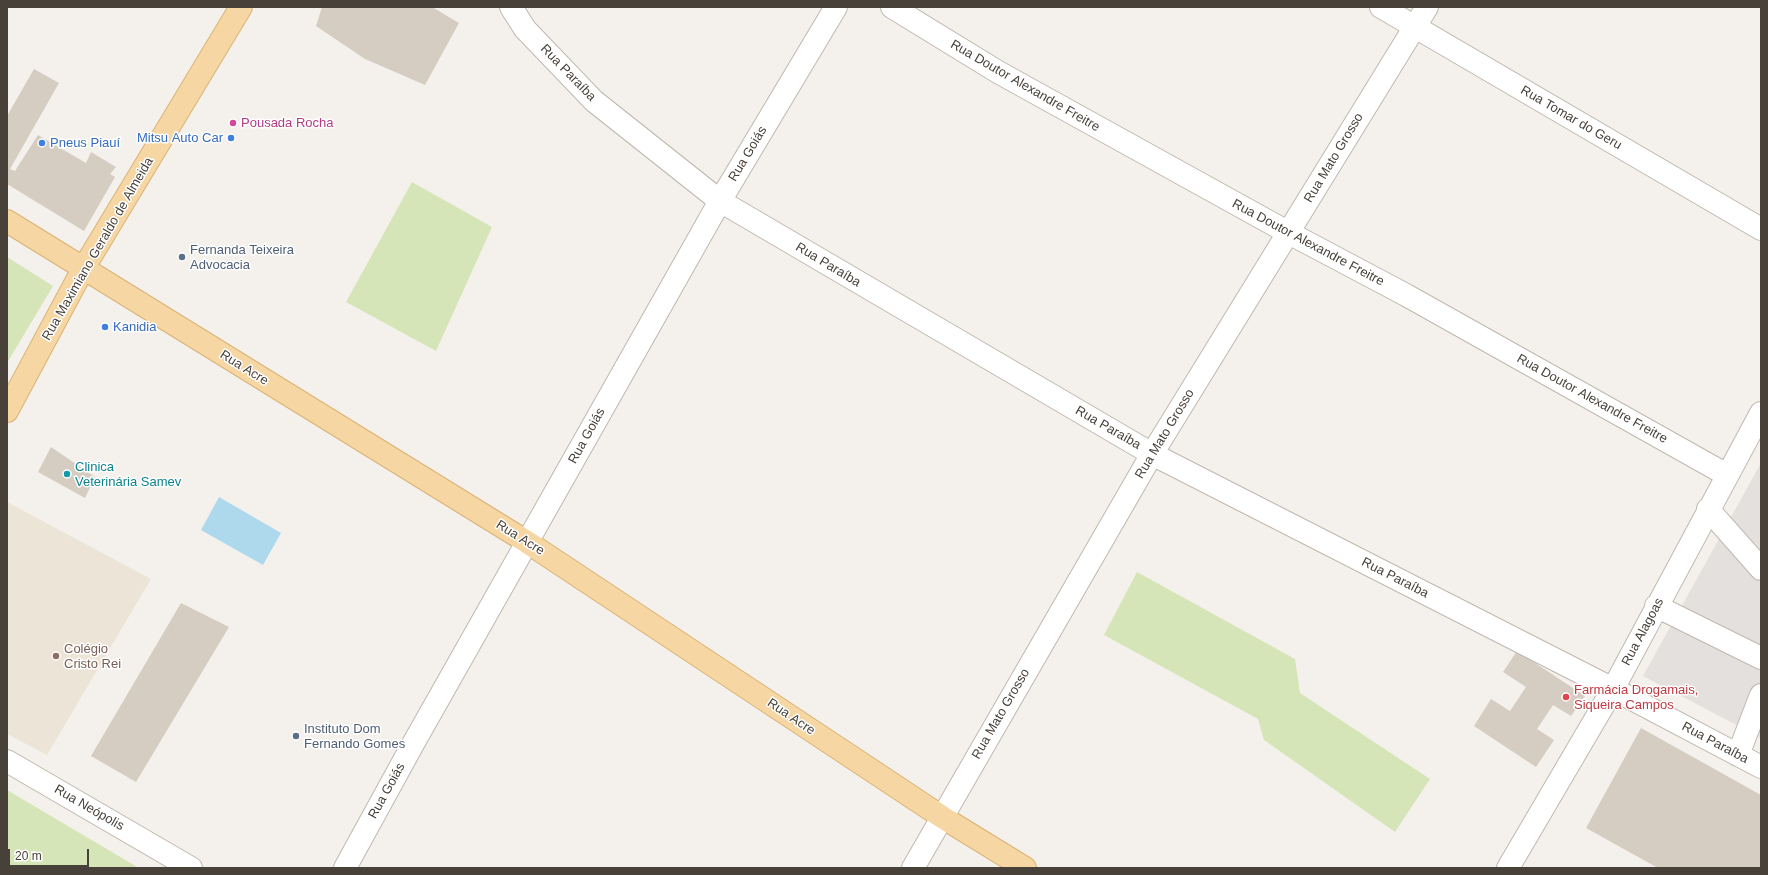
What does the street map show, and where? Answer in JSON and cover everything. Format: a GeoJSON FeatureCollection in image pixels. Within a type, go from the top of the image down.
{"type":"FeatureCollection","features":[{"type":"Feature","properties":{"kind":"main road","name":"Rua Maximiano Geraldo de Almeida"},"geometry":{"type":"LineString","coordinates":[[7,411],[83,269],[241,7]]}},
{"type":"Feature","properties":{"kind":"main road","name":"Rua Acre"},"geometry":{"type":"LineString","coordinates":[[7,221],[527,542],[942,817],[1025,868]]}},
{"type":"Feature","properties":{"kind":"street","name":"Rua Paraíba"},"geometry":{"type":"LineString","coordinates":[[511,7],[526,28],[594,101],[720,201],[1152,454],[1613,688],[1761,767]]}},
{"type":"Feature","properties":{"kind":"street","name":"Rua Goiás"},"geometry":{"type":"LineString","coordinates":[[345,868],[412,744],[720,201],[836,7]]}},
{"type":"Feature","properties":{"kind":"street","name":"Rua Doutor Alexandre Freitre"},"geometry":{"type":"LineString","coordinates":[[892,7],[998,72],[1289,234],[1406,295],[1727,475]]}},
{"type":"Feature","properties":{"kind":"street","name":"Rua Tomar do Geru"},"geometry":{"type":"LineString","coordinates":[[1381,7],[1761,229]]}},
{"type":"Feature","properties":{"kind":"street","name":"Rua Mato Grosso"},"geometry":{"type":"LineString","coordinates":[[913,868],[1152,454],[1289,234],[1427,7]]}},
{"type":"Feature","properties":{"kind":"street","name":"Rua Alagoas"},"geometry":{"type":"LineString","coordinates":[[1508,868],[1613,688],[1761,413]]}},
{"type":"Feature","properties":{"kind":"street"},"geometry":{"type":"LineString","coordinates":[[1708,509],[1761,569]]}},
{"type":"Feature","properties":{"kind":"street"},"geometry":{"type":"LineString","coordinates":[[1656,606],[1761,658]]}},
{"type":"Feature","properties":{"kind":"street"},"geometry":{"type":"LineString","coordinates":[[1738,755],[1761,695]]}},
{"type":"Feature","properties":{"kind":"street","name":"Rua Neópolis"},"geometry":{"type":"LineString","coordinates":[[7,761],[191,868]]}},
{"type":"Feature","properties":{"kind":"shaded area"},"geometry":{"type":"Polygon","coordinates":[[[1761,463],[1761,738],[1643,676],[1761,463]]]}},
{"type":"Feature","properties":{"kind":"shaded area","name":"Colégio Cristo Rei"},"geometry":{"type":"Polygon","coordinates":[[[7,502],[151,579],[47,755],[7,734],[7,502]]]}},
{"type":"Feature","properties":{"kind":"green space"},"geometry":{"type":"Polygon","coordinates":[[[412,182],[492,227],[436,351],[346,302],[412,182]]]}},
{"type":"Feature","properties":{"kind":"green space"},"geometry":{"type":"Polygon","coordinates":[[[7,257],[53,286],[7,363],[7,257]]]}},
{"type":"Feature","properties":{"kind":"green space"},"geometry":{"type":"Polygon","coordinates":[[[1137,572],[1295,659],[1300,693],[1430,779],[1395,832],[1264,740],[1258,719],[1104,635],[1137,572]]]}},
{"type":"Feature","properties":{"kind":"green space"},"geometry":{"type":"Polygon","coordinates":[[[7,790],[139,868],[7,868],[7,790]]]}},
{"type":"Feature","properties":{"kind":"water"},"geometry":{"type":"Polygon","coordinates":[[[219,497],[281,533],[263,565],[201,530],[219,497]]]}},
{"type":"Feature","properties":{"kind":"building"},"geometry":{"type":"Polygon","coordinates":[[[322,7],[432,7],[459,23],[425,85],[365,59],[316,26],[322,7]]]}},
{"type":"Feature","properties":{"kind":"building","name":"Pneus Piauí"},"geometry":{"type":"Polygon","coordinates":[[[34,69],[59,83],[10,169],[15,171],[38,135],[86,163],[91,152],[116,167],[110,174],[115,177],[84,231],[7,184],[7,116],[34,69]]]}},
{"type":"Feature","properties":{"kind":"building","name":"Clinica Veterinária Samev"},"geometry":{"type":"Polygon","coordinates":[[[51,447],[95,477],[85,498],[38,472],[51,447]]]}},
{"type":"Feature","properties":{"kind":"building"},"geometry":{"type":"Polygon","coordinates":[[[181,603],[229,627],[136,782],[91,756],[181,603]]]}},
{"type":"Feature","properties":{"kind":"building"},"geometry":{"type":"Polygon","coordinates":[[[1517,651],[1585,696],[1571,716],[1553,705],[1537,729],[1554,740],[1536,767],[1474,726],[1491,699],[1510,711],[1526,687],[1503,672],[1517,651]]]}},
{"type":"Feature","properties":{"kind":"building"},"geometry":{"type":"Polygon","coordinates":[[[1641,728],[1761,795],[1761,868],[1658,868],[1586,828],[1641,728]]]}},
{"type":"Feature","properties":{"kind":"place","name":"Pousada Rocha"},"geometry":{"type":"Point","coordinates":[233,123]}},
{"type":"Feature","properties":{"kind":"place","name":"Mitsu Auto Car"},"geometry":{"type":"Point","coordinates":[231,138]}},
{"type":"Feature","properties":{"kind":"place","name":"Pneus Piauí"},"geometry":{"type":"Point","coordinates":[42,143]}},
{"type":"Feature","properties":{"kind":"place","name":"Fernanda Teixeira Advocacia"},"geometry":{"type":"Point","coordinates":[182,257]}},
{"type":"Feature","properties":{"kind":"place","name":"Kanidia"},"geometry":{"type":"Point","coordinates":[105,327]}},
{"type":"Feature","properties":{"kind":"place","name":"Clinica Veterinária Samev"},"geometry":{"type":"Point","coordinates":[67,474]}},
{"type":"Feature","properties":{"kind":"place","name":"Colégio Cristo Rei"},"geometry":{"type":"Point","coordinates":[56,656]}},
{"type":"Feature","properties":{"kind":"place","name":"Farmácia Drogamais, Siqueira Campos"},"geometry":{"type":"Point","coordinates":[1566,697]}},
{"type":"Feature","properties":{"kind":"place","name":"Instituto Dom Fernando Gomes"},"geometry":{"type":"Point","coordinates":[296,736]}}]}
